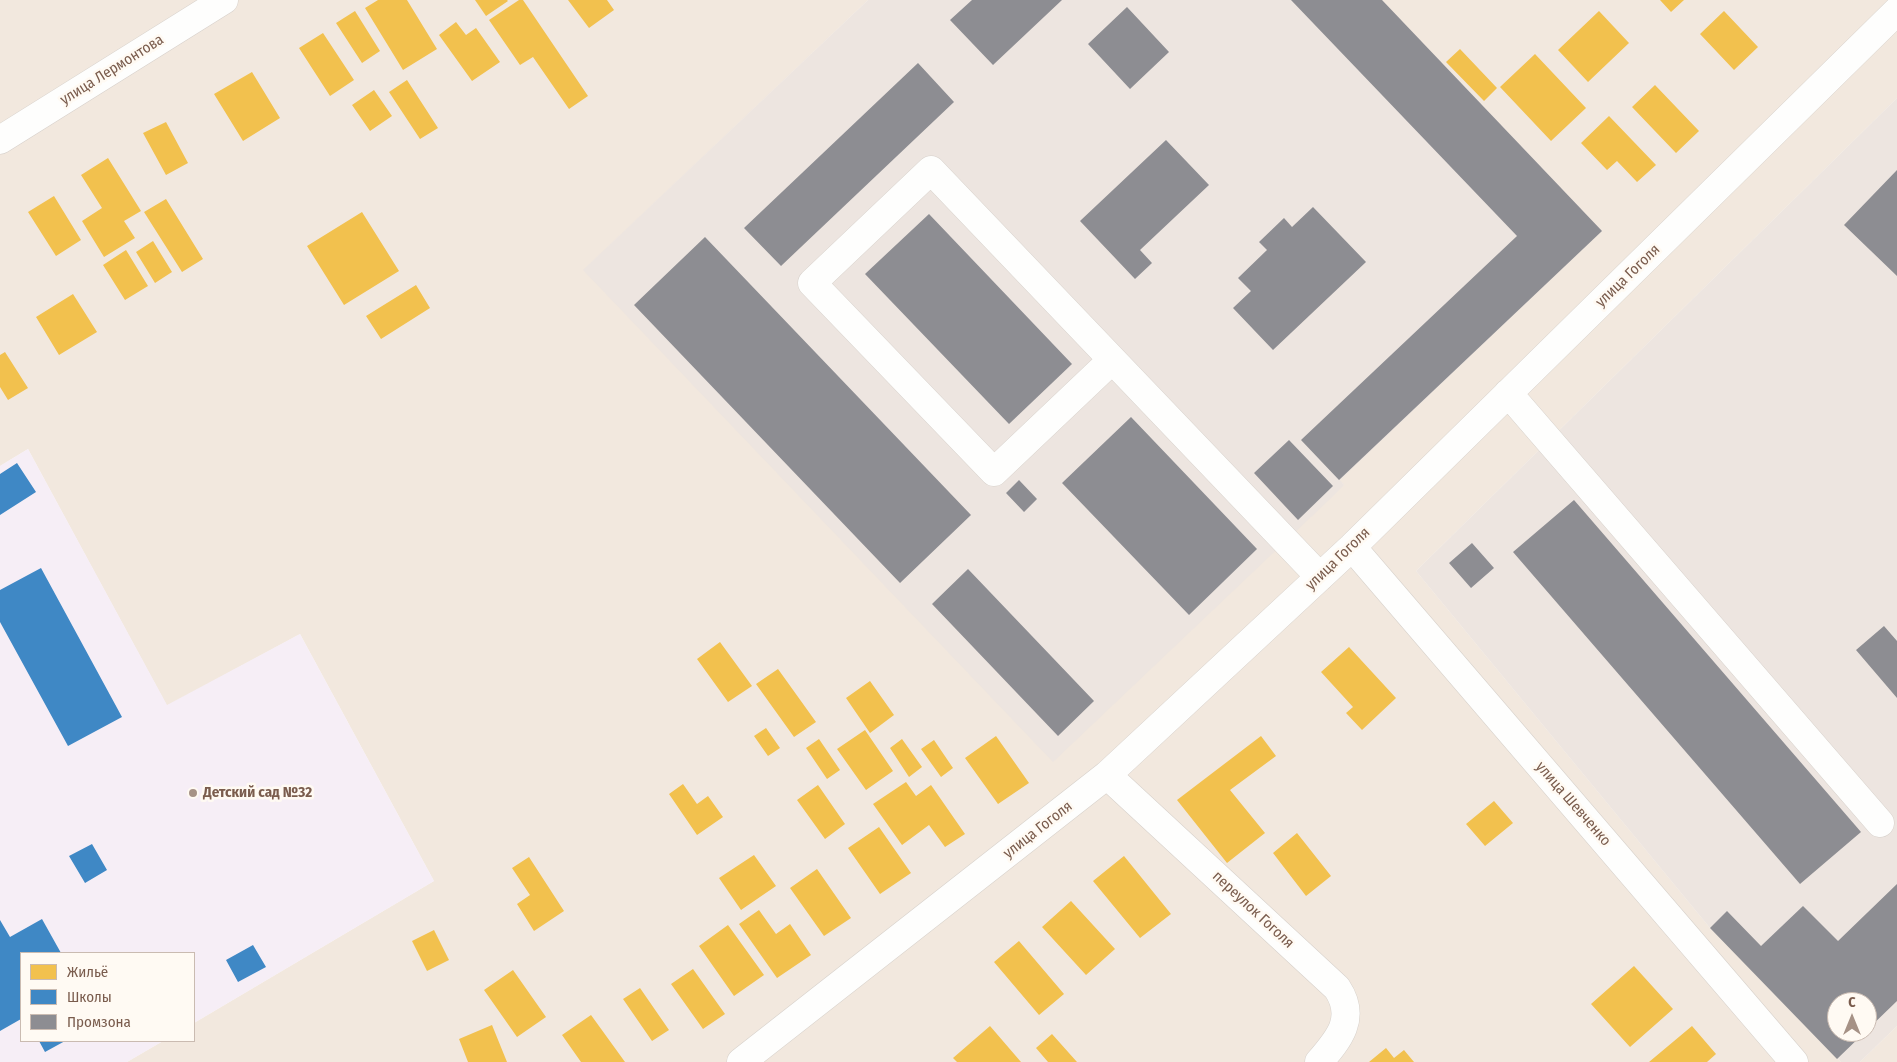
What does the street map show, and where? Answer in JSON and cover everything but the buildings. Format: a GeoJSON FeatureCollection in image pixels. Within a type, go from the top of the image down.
{"type":"FeatureCollection","features":[{"type":"Feature","properties":{"kind":"street","name":"улица Лермонтова"},"geometry":{"type":"LineString","coordinates":[[0,140],[224,0]]}},
{"type":"Feature","properties":{"kind":"street","name":"улица Гоголя"},"geometry":{"type":"LineString","coordinates":[[741,1062],[1107,775],[1352,547],[1897,11]]}},
{"type":"Feature","properties":{"kind":"street"},"geometry":{"type":"LineString","coordinates":[[1112,360],[994,472],[812,282],[931,170],[1320,577]]}},
{"type":"Feature","properties":{"kind":"street"},"geometry":{"type":"LineString","coordinates":[[1508,393],[1880,823]]}},
{"type":"Feature","properties":{"kind":"street","name":"улица Шевченко"},"geometry":{"type":"LineString","coordinates":[[1352,547],[1794,1062]]}},
{"type":"Feature","properties":{"kind":"street","name":"переулок Гоголя"},"geometry":{"type":"LineString","coordinates":[[1107,775],[1337,988],[1346,1006],[1346,1017],[1338,1037],[1319,1062]]}},
{"type":"Feature","properties":{"kind":"shaded area"},"geometry":{"type":"Polygon","coordinates":[[[0,0],[868,0],[584,270],[1344,485],[1339,480],[1382,0],[1897,0],[1897,98],[1416,571],[1710,928],[1841,1062],[127,1062],[161,1042],[195,1042],[195,1022],[434,881],[300,634],[167,706],[28,449],[0,466],[0,0]]]}},
{"type":"Feature","properties":{"kind":"shaded area"},"geometry":{"type":"Polygon","coordinates":[[[868,0],[1382,0],[1602,231],[1340,480],[1344,485],[1330,499],[1053,762],[583,270],[868,0]]]}},
{"type":"Feature","properties":{"kind":"shaded area"},"geometry":{"type":"Polygon","coordinates":[[[1897,98],[1897,1026],[1860,1062],[1841,1062],[1710,928],[1416,571],[1897,98]]]}},
{"type":"Feature","properties":{"kind":"shaded area","name":"Детский сад №32"},"geometry":{"type":"Polygon","coordinates":[[[28,449],[167,705],[300,634],[434,881],[195,1022],[195,952],[20,952],[20,1042],[161,1042],[127,1062],[0,1062],[0,466],[28,449]]]}},
{"type":"Feature","properties":{"kind":"shaded area"},"geometry":{"type":"Polygon","coordinates":[[[1897,1026],[1897,1062],[1860,1062],[1897,1026]]]}},
{"type":"Feature","properties":{"kind":"place","name":"Детский сад №32"},"geometry":{"type":"Point","coordinates":[193,793]}}]}
